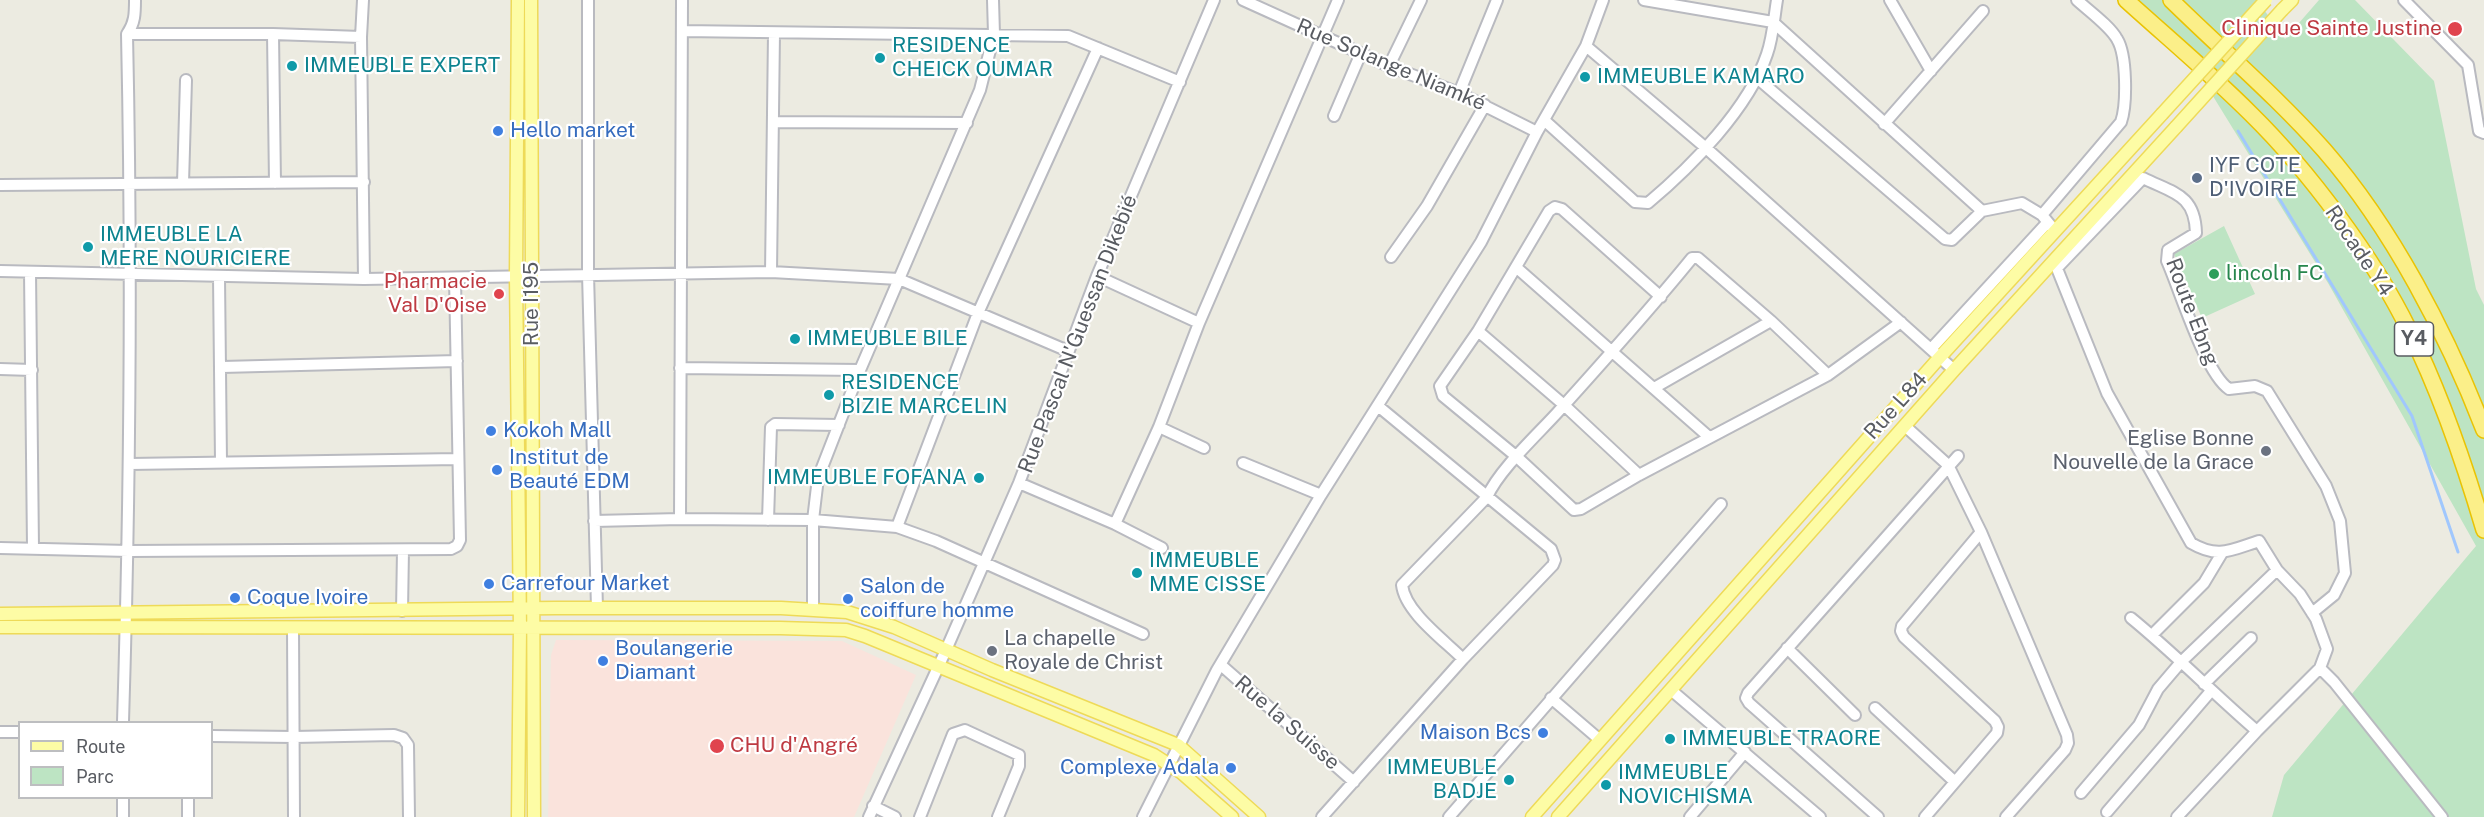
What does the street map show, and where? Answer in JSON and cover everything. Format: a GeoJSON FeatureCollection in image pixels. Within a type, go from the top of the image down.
{"type":"FeatureCollection","features":[{"type":"Feature","properties":{"kind":"highway","name":"Rocade Y4"},"geometry":{"type":"LineString","coordinates":[[2126,0],[2252,115],[2302,170],[2360,246],[2408,328],[2431,378],[2466,472],[2484,530]]}},
{"type":"Feature","properties":{"kind":"highway","name":"Rocade Y4"},"geometry":{"type":"LineString","coordinates":[[2171,0],[2324,151],[2379,224],[2420,291],[2464,379],[2484,430]]}},
{"type":"Feature","properties":{"kind":"main road","name":"Rue I195"},"geometry":{"type":"LineString","coordinates":[[518,0],[516,276],[525,608]]}},
{"type":"Feature","properties":{"kind":"main road","name":"Rue I195"},"geometry":{"type":"LineString","coordinates":[[525,608],[532,276],[531,0]]}},
{"type":"Feature","properties":{"kind":"main road","name":"Rue L84"},"geometry":{"type":"LineString","coordinates":[[1532,817],[1676,655],[2048,223],[2162,114],[2266,0]]}},
{"type":"Feature","properties":{"kind":"main road","name":"Rue L84"},"geometry":{"type":"LineString","coordinates":[[1557,817],[1954,370],[2055,264],[2292,0]]}},
{"type":"Feature","properties":{"kind":"main road"},"geometry":{"type":"LineString","coordinates":[[525,608],[534,817]]}},
{"type":"Feature","properties":{"kind":"main road"},"geometry":{"type":"LineString","coordinates":[[0,614],[525,608],[781,608],[847,612],[873,619],[1178,745],[1258,817]]}},
{"type":"Feature","properties":{"kind":"main road"},"geometry":{"type":"LineString","coordinates":[[780,628],[781,608]]}},
{"type":"Feature","properties":{"kind":"main road"},"geometry":{"type":"LineString","coordinates":[[0,627],[846,630],[866,636],[1108,734],[1170,763],[1232,817]]}},
{"type":"Feature","properties":{"kind":"main road"},"geometry":{"type":"LineString","coordinates":[[518,817],[526,628]]}},
{"type":"Feature","properties":{"kind":"main road"},"geometry":{"type":"LineString","coordinates":[[1676,655],[1691,668]]}},
{"type":"Feature","properties":{"kind":"street"},"geometry":{"type":"LineString","coordinates":[[123,721],[128,614],[130,464],[128,273],[130,184],[127,34],[135,18],[135,0]]}},
{"type":"Feature","properties":{"kind":"street"},"geometry":{"type":"LineString","coordinates":[[363,0],[360,37],[364,279]]}},
{"type":"Feature","properties":{"kind":"street"},"geometry":{"type":"LineString","coordinates":[[588,0],[588,274],[597,608]]}},
{"type":"Feature","properties":{"kind":"street"},"geometry":{"type":"LineString","coordinates":[[680,519],[682,0]]}},
{"type":"Feature","properties":{"kind":"street"},"geometry":{"type":"LineString","coordinates":[[813,609],[813,520],[818,478],[860,370],[980,90],[994,34],[993,0]]}},
{"type":"Feature","properties":{"kind":"street","name":"Rue Pascal N'Guessan Dikebié"},"geometry":{"type":"LineString","coordinates":[[871,812],[939,666],[1019,483],[1097,276],[1214,0]]}},
{"type":"Feature","properties":{"kind":"street","name":"Rue Solange Niamké"},"geometry":{"type":"LineString","coordinates":[[1243,0],[1389,66],[1459,93],[1537,132]]}},
{"type":"Feature","properties":{"kind":"street"},"geometry":{"type":"LineString","coordinates":[[1115,524],[1159,427],[1199,323],[1338,0]]}},
{"type":"Feature","properties":{"kind":"street"},"geometry":{"type":"LineString","coordinates":[[1389,66],[1421,0]]}},
{"type":"Feature","properties":{"kind":"street"},"geometry":{"type":"LineString","coordinates":[[1459,93],[1497,0]]}},
{"type":"Feature","properties":{"kind":"street"},"geometry":{"type":"LineString","coordinates":[[1143,817],[1221,665],[1322,495],[1480,242],[1537,132],[1586,46],[1603,0]]}},
{"type":"Feature","properties":{"kind":"street"},"geometry":{"type":"LineString","coordinates":[[1644,0],[1773,22],[1982,211]]}},
{"type":"Feature","properties":{"kind":"street"},"geometry":{"type":"LineString","coordinates":[[1544,120],[1635,202],[1648,203],[1673,182],[1706,148],[1757,78],[1768,52],[1777,0]]}},
{"type":"Feature","properties":{"kind":"street"},"geometry":{"type":"LineString","coordinates":[[1890,0],[1931,71]]}},
{"type":"Feature","properties":{"kind":"street"},"geometry":{"type":"LineString","coordinates":[[1757,78],[1945,239],[1952,240],[1982,211],[2022,203],[2048,223],[2121,122],[2125,110],[2123,68],[2118,40],[2077,0]]}},
{"type":"Feature","properties":{"kind":"street"},"geometry":{"type":"LineString","coordinates":[[2404,0],[2468,65],[2479,131],[2484,133]]}},
{"type":"Feature","properties":{"kind":"street"},"geometry":{"type":"LineString","coordinates":[[1884,124],[1983,11]]}},
{"type":"Feature","properties":{"kind":"street"},"geometry":{"type":"LineString","coordinates":[[682,31],[1068,36],[1180,82]]}},
{"type":"Feature","properties":{"kind":"street"},"geometry":{"type":"LineString","coordinates":[[771,272],[774,33]]}},
{"type":"Feature","properties":{"kind":"street"},"geometry":{"type":"LineString","coordinates":[[127,34],[273,34],[360,37]]}},
{"type":"Feature","properties":{"kind":"street"},"geometry":{"type":"LineString","coordinates":[[273,34],[275,183]]}},
{"type":"Feature","properties":{"kind":"street"},"geometry":{"type":"LineString","coordinates":[[1586,46],[1706,148],[1954,370]]}},
{"type":"Feature","properties":{"kind":"street"},"geometry":{"type":"LineString","coordinates":[[897,527],[978,313],[1098,48]]}},
{"type":"Feature","properties":{"kind":"street"},"geometry":{"type":"LineString","coordinates":[[1334,116],[1361,53]]}},
{"type":"Feature","properties":{"kind":"street"},"geometry":{"type":"LineString","coordinates":[[183,183],[186,80]]}},
{"type":"Feature","properties":{"kind":"street"},"geometry":{"type":"LineString","coordinates":[[1391,257],[1427,206],[1485,105]]}},
{"type":"Feature","properties":{"kind":"street"},"geometry":{"type":"LineString","coordinates":[[774,122],[967,123]]}},
{"type":"Feature","properties":{"kind":"street","name":"Route Ebng"},"geometry":{"type":"LineString","coordinates":[[2055,264],[2143,178],[2180,195],[2191,207],[2196,218],[2196,233],[2168,250],[2168,261],[2202,351],[2218,378],[2229,389],[2255,386],[2267,391],[2326,486],[2340,521],[2345,573],[2334,595],[2312,613]]}},
{"type":"Feature","properties":{"kind":"street"},"geometry":{"type":"LineString","coordinates":[[0,185],[364,182]]}},
{"type":"Feature","properties":{"kind":"street"},"geometry":{"type":"LineString","coordinates":[[1660,297],[1562,208],[1555,207],[1549,211],[1478,331],[1440,386],[1440,391],[1574,510],[1581,509],[1709,437],[1828,375],[1901,322]]}},
{"type":"Feature","properties":{"kind":"street"},"geometry":{"type":"LineString","coordinates":[[1463,659],[1410,607],[1403,596],[1402,585],[1487,497],[1490,489],[1517,457],[1613,351],[1692,258],[1698,258],[1771,321],[1828,375]]}},
{"type":"Feature","properties":{"kind":"street"},"geometry":{"type":"LineString","coordinates":[[2055,264],[2107,393],[2191,543],[2205,551],[2222,554],[2259,541],[2277,570],[2300,594],[2312,613],[2326,649],[2320,668],[2176,817]]}},
{"type":"Feature","properties":{"kind":"street"},"geometry":{"type":"LineString","coordinates":[[1517,268],[1709,437]]}},
{"type":"Feature","properties":{"kind":"street"},"geometry":{"type":"LineString","coordinates":[[0,271],[364,279],[771,272],[899,279],[1068,351]]}},
{"type":"Feature","properties":{"kind":"street"},"geometry":{"type":"LineString","coordinates":[[30,272],[33,548]]}},
{"type":"Feature","properties":{"kind":"street"},"geometry":{"type":"LineString","coordinates":[[1097,276],[1199,323]]}},
{"type":"Feature","properties":{"kind":"street"},"geometry":{"type":"LineString","coordinates":[[219,277],[222,367],[221,462]]}},
{"type":"Feature","properties":{"kind":"street"},"geometry":{"type":"LineString","coordinates":[[0,548],[129,551],[403,550],[451,549],[457,546],[460,540],[455,278]]}},
{"type":"Feature","properties":{"kind":"street"},"geometry":{"type":"LineString","coordinates":[[1654,388],[1771,321]]}},
{"type":"Feature","properties":{"kind":"street"},"geometry":{"type":"LineString","coordinates":[[1478,331],[1564,405],[1640,475]]}},
{"type":"Feature","properties":{"kind":"street"},"geometry":{"type":"LineString","coordinates":[[222,367],[457,361]]}},
{"type":"Feature","properties":{"kind":"street"},"geometry":{"type":"LineString","coordinates":[[680,368],[860,370]]}},
{"type":"Feature","properties":{"kind":"street"},"geometry":{"type":"LineString","coordinates":[[0,369],[32,370]]}},
{"type":"Feature","properties":{"kind":"street"},"geometry":{"type":"LineString","coordinates":[[1322,817],[1463,659],[1553,565],[1555,560],[1551,549],[1378,406]]}},
{"type":"Feature","properties":{"kind":"street"},"geometry":{"type":"LineString","coordinates":[[768,520],[771,427],[775,424],[839,425]]}},
{"type":"Feature","properties":{"kind":"street"},"geometry":{"type":"LineString","coordinates":[[1905,426],[1948,465],[1981,532],[2060,716],[2068,743],[2065,750],[2006,817]]}},
{"type":"Feature","properties":{"kind":"street"},"geometry":{"type":"LineString","coordinates":[[1159,427],[1204,448]]}},
{"type":"Feature","properties":{"kind":"street"},"geometry":{"type":"LineString","coordinates":[[1878,817],[1746,698],[1787,648],[1958,456]]}},
{"type":"Feature","properties":{"kind":"street"},"geometry":{"type":"LineString","coordinates":[[130,464],[458,459]]}},
{"type":"Feature","properties":{"kind":"street"},"geometry":{"type":"LineString","coordinates":[[1243,463],[1322,495]]}},
{"type":"Feature","properties":{"kind":"street"},"geometry":{"type":"LineString","coordinates":[[1019,483],[1115,524],[1162,548]]}},
{"type":"Feature","properties":{"kind":"street"},"geometry":{"type":"LineString","coordinates":[[1449,817],[1721,504]]}},
{"type":"Feature","properties":{"kind":"street"},"geometry":{"type":"LineString","coordinates":[[594,521],[813,520],[897,527],[936,542],[1143,634]]}},
{"type":"Feature","properties":{"kind":"street"},"geometry":{"type":"LineString","coordinates":[[1925,817],[1997,733],[1998,727],[1995,721],[1905,638],[1901,632],[1902,626],[1981,532]]}},
{"type":"Feature","properties":{"kind":"street"},"geometry":{"type":"LineString","coordinates":[[402,611],[403,550]]}},
{"type":"Feature","properties":{"kind":"street"},"geometry":{"type":"LineString","coordinates":[[2152,635],[2204,584],[2222,554]]}},
{"type":"Feature","properties":{"kind":"street"},"geometry":{"type":"LineString","coordinates":[[2081,793],[2139,725],[2158,689],[2181,662],[2277,570]]}},
{"type":"Feature","properties":{"kind":"street"},"geometry":{"type":"LineString","coordinates":[[2131,618],[2257,731]]}},
{"type":"Feature","properties":{"kind":"street"},"geometry":{"type":"LineString","coordinates":[[293,628],[294,817]]}},
{"type":"Feature","properties":{"kind":"street"},"geometry":{"type":"LineString","coordinates":[[2107,812],[2207,687],[2251,638]]}},
{"type":"Feature","properties":{"kind":"street"},"geometry":{"type":"LineString","coordinates":[[1787,648],[1855,715]]}},
{"type":"Feature","properties":{"kind":"street","name":"Rue la Suisse"},"geometry":{"type":"LineString","coordinates":[[1221,665],[1354,782]]}},
{"type":"Feature","properties":{"kind":"street"},"geometry":{"type":"LineString","coordinates":[[2320,668],[2334,682],[2442,817]]}},
{"type":"Feature","properties":{"kind":"street"},"geometry":{"type":"LineString","coordinates":[[1671,690],[1745,752],[1814,815]]}},
{"type":"Feature","properties":{"kind":"street"},"geometry":{"type":"LineString","coordinates":[[1551,698],[1600,740]]}},
{"type":"Feature","properties":{"kind":"street"},"geometry":{"type":"LineString","coordinates":[[1875,708],[1955,782]]}},
{"type":"Feature","properties":{"kind":"street"},"geometry":{"type":"LineString","coordinates":[[920,817],[953,734],[964,730],[1019,755],[1019,766],[998,817]]}},
{"type":"Feature","properties":{"kind":"street"},"geometry":{"type":"LineString","coordinates":[[0,732],[18,732]]}},
{"type":"Feature","properties":{"kind":"street"},"geometry":{"type":"LineString","coordinates":[[213,736],[394,735],[403,738],[408,745],[409,817]]}},
{"type":"Feature","properties":{"kind":"street"},"geometry":{"type":"LineString","coordinates":[[1690,817],[1745,752]]}},
{"type":"Feature","properties":{"kind":"street"},"geometry":{"type":"LineString","coordinates":[[123,799],[123,817]]}},
{"type":"Feature","properties":{"kind":"street"},"geometry":{"type":"LineString","coordinates":[[188,799],[188,817]]}},
{"type":"Feature","properties":{"kind":"street"},"geometry":{"type":"LineString","coordinates":[[871,812],[895,817]]}},
{"type":"Feature","properties":{"kind":"shaded area","name":"CHU d'Angré"},"geometry":{"type":"Polygon","coordinates":[[[556,640],[842,641],[916,675],[854,817],[548,817],[551,655],[556,640]]]}},
{"type":"Feature","properties":{"kind":"green space"},"geometry":{"type":"Polygon","coordinates":[[[2134,0],[2257,0],[2285,39],[2319,0],[2355,0],[2434,81],[2476,289],[2484,305],[2484,817],[2272,817],[2284,775],[2476,546],[2328,283],[2187,54],[2134,0]]]}},
{"type":"Feature","properties":{"kind":"green space","name":"lincoln FC"},"geometry":{"type":"Polygon","coordinates":[[[2224,226],[2255,294],[2202,318],[2174,254],[2224,226]]]}},
{"type":"Feature","properties":{"kind":"waterway"},"geometry":{"type":"LineString","coordinates":[[2238,131],[2412,416],[2458,552]]}},
{"type":"Feature","properties":{"kind":"place","name":"Clinique Sainte Justine"},"geometry":{"type":"Point","coordinates":[2455,29]}},
{"type":"Feature","properties":{"kind":"place","name":"RESIDENCE CHEICK OUMAR"},"geometry":{"type":"Point","coordinates":[880,58]}},
{"type":"Feature","properties":{"kind":"place","name":"IMMEUBLE EXPERT"},"geometry":{"type":"Point","coordinates":[292,66]}},
{"type":"Feature","properties":{"kind":"place","name":"IMMEUBLE KAMARO"},"geometry":{"type":"Point","coordinates":[1585,77]}},
{"type":"Feature","properties":{"kind":"place","name":"Hello market"},"geometry":{"type":"Point","coordinates":[498,131]}},
{"type":"Feature","properties":{"kind":"place","name":"IYF COTE D'IVOIRE"},"geometry":{"type":"Point","coordinates":[2197,178]}},
{"type":"Feature","properties":{"kind":"place","name":"IMMEUBLE LA MERE NOURICIERE"},"geometry":{"type":"Point","coordinates":[88,247]}},
{"type":"Feature","properties":{"kind":"place","name":"lincoln FC"},"geometry":{"type":"Point","coordinates":[2214,274]}},
{"type":"Feature","properties":{"kind":"place","name":"Pharmacie Val D'Oise"},"geometry":{"type":"Point","coordinates":[499,294]}},
{"type":"Feature","properties":{"kind":"place","name":"IMMEUBLE BILE"},"geometry":{"type":"Point","coordinates":[795,339]}},
{"type":"Feature","properties":{"kind":"place","name":"RESIDENCE BIZIE MARCELIN"},"geometry":{"type":"Point","coordinates":[829,395]}},
{"type":"Feature","properties":{"kind":"place","name":"Kokoh Mall"},"geometry":{"type":"Point","coordinates":[491,431]}},
{"type":"Feature","properties":{"kind":"place","name":"Eglise Bonne Nouvelle de la Grace"},"geometry":{"type":"Point","coordinates":[2266,451]}},
{"type":"Feature","properties":{"kind":"place","name":"Institut de Beauté EDM"},"geometry":{"type":"Point","coordinates":[497,470]}},
{"type":"Feature","properties":{"kind":"place","name":"IMMEUBLE FOFANA"},"geometry":{"type":"Point","coordinates":[979,478]}},
{"type":"Feature","properties":{"kind":"place","name":"IMMEUBLE MME CISSE"},"geometry":{"type":"Point","coordinates":[1137,573]}},
{"type":"Feature","properties":{"kind":"place","name":"Carrefour Market"},"geometry":{"type":"Point","coordinates":[489,584]}},
{"type":"Feature","properties":{"kind":"place","name":"Coque Ivoire"},"geometry":{"type":"Point","coordinates":[235,598]}},
{"type":"Feature","properties":{"kind":"place","name":"Salon de coiffure homme"},"geometry":{"type":"Point","coordinates":[848,599]}},
{"type":"Feature","properties":{"kind":"place","name":"La chapelle Royale de Christ"},"geometry":{"type":"Point","coordinates":[992,651]}},
{"type":"Feature","properties":{"kind":"place","name":"Boulangerie Diamant"},"geometry":{"type":"Point","coordinates":[603,661]}},
{"type":"Feature","properties":{"kind":"place","name":"Maison Bcs"},"geometry":{"type":"Point","coordinates":[1543,733]}},
{"type":"Feature","properties":{"kind":"place","name":"IMMEUBLE TRAORE"},"geometry":{"type":"Point","coordinates":[1670,739]}},
{"type":"Feature","properties":{"kind":"place","name":"CHU d'Angré"},"geometry":{"type":"Point","coordinates":[717,746]}},
{"type":"Feature","properties":{"kind":"place","name":"Complexe Adala"},"geometry":{"type":"Point","coordinates":[1231,768]}},
{"type":"Feature","properties":{"kind":"place","name":"IMMEUBLE BADJE"},"geometry":{"type":"Point","coordinates":[1509,780]}},
{"type":"Feature","properties":{"kind":"place","name":"IMMEUBLE NOVICHISMA"},"geometry":{"type":"Point","coordinates":[1606,785]}}]}
